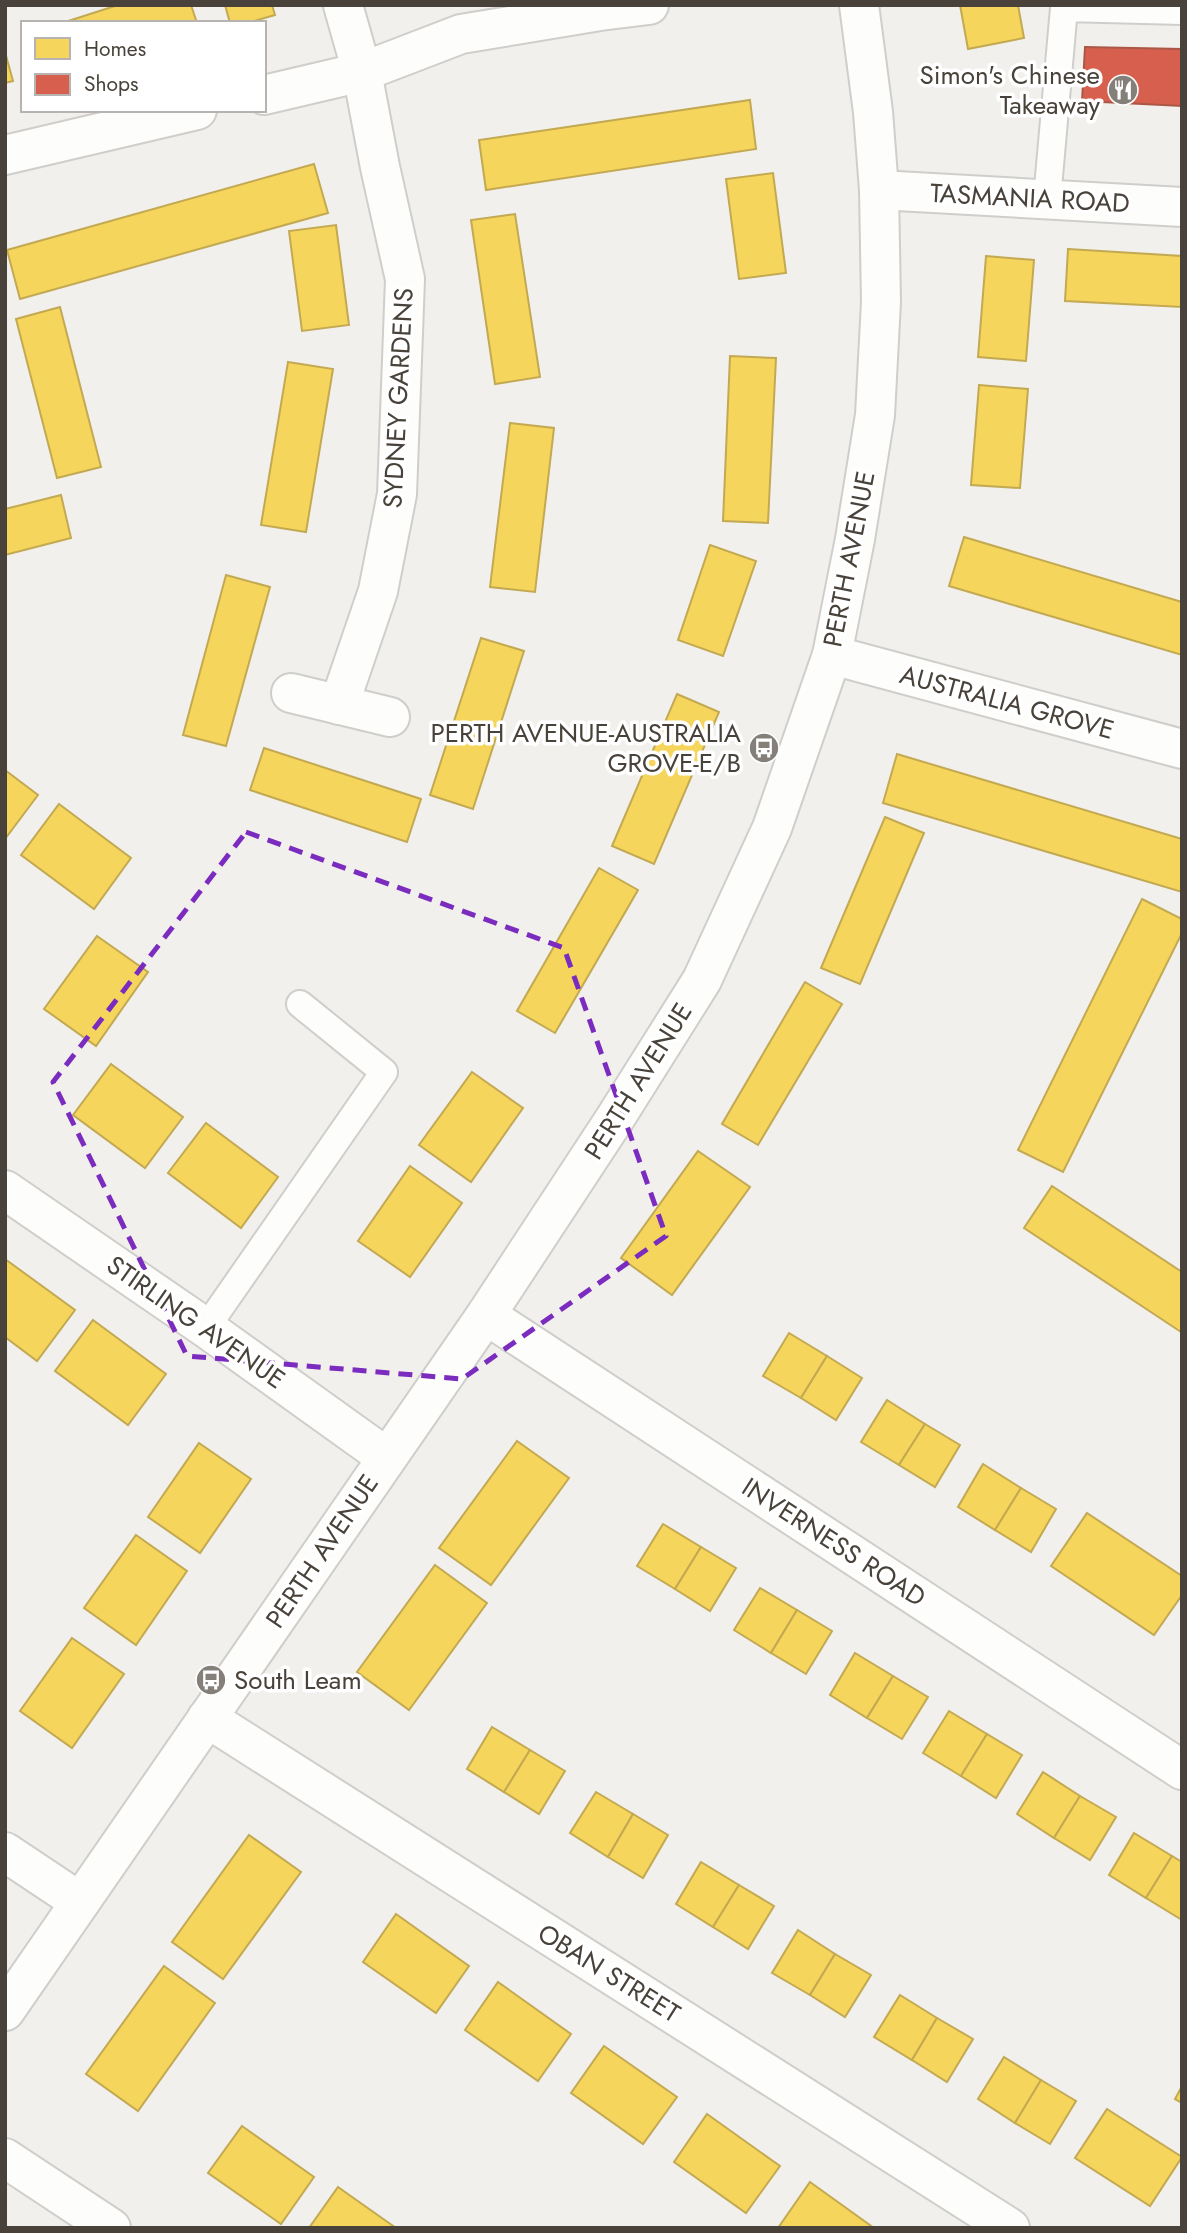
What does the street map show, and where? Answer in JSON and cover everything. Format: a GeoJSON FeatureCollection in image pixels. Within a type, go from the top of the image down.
{"type":"FeatureCollection","features":[{"type":"Feature","properties":{"kind":"street","name":"SYDNEY GARDENS"},"geometry":{"type":"LineString","coordinates":[[339,705],[378,591],[397,494],[405,279],[362,72],[343,5]]}},
{"type":"Feature","properties":{"kind":"street"},"geometry":{"type":"LineString","coordinates":[[266,94],[362,72],[461,34],[649,5]]}},
{"type":"Feature","properties":{"kind":"street","name":"PERTH AVENUE"},"geometry":{"type":"LineString","coordinates":[[5,2011],[486,1315],[614,1120],[702,980],[772,828],[832,654],[855,539],[875,415],[881,302],[879,190],[873,112],[859,5]]}},
{"type":"Feature","properties":{"kind":"street"},"geometry":{"type":"LineString","coordinates":[[5,155],[188,112]]}},
{"type":"Feature","properties":{"kind":"street","name":"TASMANIA ROAD"},"geometry":{"type":"LineString","coordinates":[[879,190],[1182,207]]}},
{"type":"Feature","properties":{"kind":"street","name":"AUSTRALIA GROVE"},"geometry":{"type":"LineString","coordinates":[[832,654],[1182,749]]}},
{"type":"Feature","properties":{"kind":"street"},"geometry":{"type":"LineString","coordinates":[[291,693],[390,717]]}},
{"type":"Feature","properties":{"kind":"street","name":"STIRLING AVENUE"},"geometry":{"type":"LineString","coordinates":[[5,1190],[206,1328],[386,1457]]}},
{"type":"Feature","properties":{"kind":"street","name":"INVERNESS ROAD"},"geometry":{"type":"LineString","coordinates":[[486,1315],[1182,1770]]}},
{"type":"Feature","properties":{"kind":"street","name":"OBAN STREET"},"geometry":{"type":"LineString","coordinates":[[208,1718],[1010,2228]]}},
{"type":"Feature","properties":{"kind":"street"},"geometry":{"type":"LineString","coordinates":[[5,1852],[80,1902]]}},
{"type":"Feature","properties":{"kind":"street"},"geometry":{"type":"LineString","coordinates":[[5,2158],[111,2228]]}},
{"type":"Feature","properties":{"kind":"lane"},"geometry":{"type":"LineString","coordinates":[[1047,199],[1064,8],[1182,11]]}},
{"type":"Feature","properties":{"kind":"lane"},"geometry":{"type":"LineString","coordinates":[[206,1328],[384,1072],[300,1004]]}},
{"type":"Feature","properties":{"kind":"highlighted area"},"geometry":{"type":"Polygon","coordinates":[[[246,832],[564,948],[666,1236],[462,1379],[187,1356],[53,1082],[246,832]]]}},
{"type":"Feature","properties":{"kind":"building: Homes"},"geometry":{"type":"Polygon","coordinates":[[[118,5],[191,5],[196,21],[68,21],[118,5]]]}},
{"type":"Feature","properties":{"kind":"building: Homes"},"geometry":{"type":"Polygon","coordinates":[[[225,5],[272,5],[275,15],[254,21],[229,21],[225,5]]]}},
{"type":"Feature","properties":{"kind":"building: Homes"},"geometry":{"type":"Polygon","coordinates":[[[960,5],[1018,5],[1024,38],[968,49],[960,5]]]}},
{"type":"Feature","properties":{"kind":"building: Homes"},"geometry":{"type":"Polygon","coordinates":[[[5,52],[13,81],[5,83],[5,52]]]}},
{"type":"Feature","properties":{"kind":"building: Homes"},"geometry":{"type":"Polygon","coordinates":[[[750,100],[756,149],[486,190],[479,140],[750,100]]]}},
{"type":"Feature","properties":{"kind":"building: Homes"},"geometry":{"type":"Polygon","coordinates":[[[314,164],[328,213],[20,299],[7,250],[314,164]]]}},
{"type":"Feature","properties":{"kind":"building: Homes"},"geometry":{"type":"Polygon","coordinates":[[[773,173],[786,273],[739,279],[726,179],[773,173]]]}},
{"type":"Feature","properties":{"kind":"building: Homes"},"geometry":{"type":"Polygon","coordinates":[[[515,214],[540,377],[495,384],[471,220],[515,214]]]}},
{"type":"Feature","properties":{"kind":"building: Homes"},"geometry":{"type":"Polygon","coordinates":[[[336,225],[349,325],[302,331],[289,231],[336,225]]]}},
{"type":"Feature","properties":{"kind":"building: Homes"},"geometry":{"type":"Polygon","coordinates":[[[1068,249],[1182,256],[1182,307],[1065,301],[1068,249]]]}},
{"type":"Feature","properties":{"kind":"building: Homes"},"geometry":{"type":"Polygon","coordinates":[[[986,256],[1034,260],[1026,361],[978,357],[986,256]]]}},
{"type":"Feature","properties":{"kind":"building: Homes"},"geometry":{"type":"Polygon","coordinates":[[[60,307],[101,467],[57,478],[16,319],[60,307]]]}},
{"type":"Feature","properties":{"kind":"building: Homes"},"geometry":{"type":"Polygon","coordinates":[[[730,356],[776,358],[768,523],[723,521],[730,356]]]}},
{"type":"Feature","properties":{"kind":"building: Homes"},"geometry":{"type":"Polygon","coordinates":[[[288,362],[333,369],[306,532],[261,525],[288,362]]]}},
{"type":"Feature","properties":{"kind":"building: Homes"},"geometry":{"type":"Polygon","coordinates":[[[979,385],[1028,389],[1020,488],[971,485],[979,385]]]}},
{"type":"Feature","properties":{"kind":"building: Homes"},"geometry":{"type":"Polygon","coordinates":[[[510,423],[554,428],[535,592],[490,587],[510,423]]]}},
{"type":"Feature","properties":{"kind":"building: Homes"},"geometry":{"type":"Polygon","coordinates":[[[61,495],[71,538],[5,555],[5,509],[61,495]]]}},
{"type":"Feature","properties":{"kind":"building: Homes"},"geometry":{"type":"Polygon","coordinates":[[[964,537],[1182,602],[1182,655],[949,586],[964,537]]]}},
{"type":"Feature","properties":{"kind":"building: Homes"},"geometry":{"type":"Polygon","coordinates":[[[710,545],[756,561],[723,656],[678,640],[710,545]]]}},
{"type":"Feature","properties":{"kind":"building: Homes"},"geometry":{"type":"Polygon","coordinates":[[[226,575],[270,587],[226,746],[183,735],[226,575]]]}},
{"type":"Feature","properties":{"kind":"building: Homes"},"geometry":{"type":"Polygon","coordinates":[[[481,638],[524,651],[473,809],[430,795],[481,638]]]}},
{"type":"Feature","properties":{"kind":"building: Homes"},"geometry":{"type":"Polygon","coordinates":[[[677,694],[719,712],[654,864],[612,846],[677,694]]]}},
{"type":"Feature","properties":{"kind":"building: Homes"},"geometry":{"type":"Polygon","coordinates":[[[264,748],[421,799],[407,842],[250,790],[264,748]]]}},
{"type":"Feature","properties":{"kind":"building: Homes"},"geometry":{"type":"Polygon","coordinates":[[[897,754],[1182,839],[1182,892],[883,803],[897,754]]]}},
{"type":"Feature","properties":{"kind":"building: Homes"},"geometry":{"type":"Polygon","coordinates":[[[5,770],[38,795],[5,839],[5,770]]]}},
{"type":"Feature","properties":{"kind":"building: Homes"},"geometry":{"type":"Polygon","coordinates":[[[59,804],[131,858],[94,909],[21,855],[59,804]]]}},
{"type":"Feature","properties":{"kind":"building: Homes"},"geometry":{"type":"Polygon","coordinates":[[[885,817],[924,833],[860,984],[821,968],[885,817]]]}},
{"type":"Feature","properties":{"kind":"building: Homes"},"geometry":{"type":"Polygon","coordinates":[[[599,868],[638,890],[555,1033],[517,1011],[599,868]]]}},
{"type":"Feature","properties":{"kind":"building: Homes"},"geometry":{"type":"Polygon","coordinates":[[[1142,899],[1182,919],[1182,933],[1063,1172],[1018,1150],[1142,899]]]}},
{"type":"Feature","properties":{"kind":"building: Homes"},"geometry":{"type":"Polygon","coordinates":[[[97,936],[148,972],[96,1046],[44,1009],[97,936]]]}},
{"type":"Feature","properties":{"kind":"building: Homes"},"geometry":{"type":"Polygon","coordinates":[[[805,982],[842,1004],[758,1145],[722,1124],[805,982]]]}},
{"type":"Feature","properties":{"kind":"building: Homes"},"geometry":{"type":"Polygon","coordinates":[[[111,1064],[183,1117],[145,1168],[73,1115],[111,1064]]]}},
{"type":"Feature","properties":{"kind":"building: Homes"},"geometry":{"type":"Polygon","coordinates":[[[472,1072],[523,1108],[471,1182],[419,1145],[472,1072]]]}},
{"type":"Feature","properties":{"kind":"building: Homes"},"geometry":{"type":"Polygon","coordinates":[[[206,1123],[278,1177],[241,1228],[168,1173],[206,1123]]]}},
{"type":"Feature","properties":{"kind":"building: Homes"},"geometry":{"type":"Polygon","coordinates":[[[698,1151],[750,1187],[672,1295],[621,1258],[698,1151]]]}},
{"type":"Feature","properties":{"kind":"building: Homes"},"geometry":{"type":"Polygon","coordinates":[[[410,1166],[462,1203],[410,1277],[358,1241],[410,1166]]]}},
{"type":"Feature","properties":{"kind":"building: Homes"},"geometry":{"type":"Polygon","coordinates":[[[1052,1186],[1182,1272],[1181,1332],[1024,1228],[1052,1186]]]}},
{"type":"Feature","properties":{"kind":"building: Homes"},"geometry":{"type":"Polygon","coordinates":[[[5,1259],[75,1310],[37,1361],[5,1337],[5,1259]]]}},
{"type":"Feature","properties":{"kind":"building: Homes"},"geometry":{"type":"Polygon","coordinates":[[[93,1320],[166,1374],[128,1425],[55,1371],[93,1320]]]}},
{"type":"Feature","properties":{"kind":"building: Homes"},"geometry":{"type":"Polygon","coordinates":[[[789,1333],[827,1356],[801,1398],[763,1376],[789,1333]]]}},
{"type":"Feature","properties":{"kind":"building: Homes"},"geometry":{"type":"Polygon","coordinates":[[[827,1356],[862,1378],[836,1420],[801,1398],[827,1356]]]}},
{"type":"Feature","properties":{"kind":"building: Homes"},"geometry":{"type":"Polygon","coordinates":[[[887,1400],[925,1424],[899,1465],[861,1442],[887,1400]]]}},
{"type":"Feature","properties":{"kind":"building: Homes"},"geometry":{"type":"Polygon","coordinates":[[[925,1424],[960,1445],[935,1487],[899,1465],[925,1424]]]}},
{"type":"Feature","properties":{"kind":"building: Homes"},"geometry":{"type":"Polygon","coordinates":[[[517,1441],[569,1478],[491,1585],[439,1548],[517,1441]]]}},
{"type":"Feature","properties":{"kind":"building: Homes"},"geometry":{"type":"Polygon","coordinates":[[[199,1443],[251,1479],[200,1553],[148,1517],[199,1443]]]}},
{"type":"Feature","properties":{"kind":"building: Homes"},"geometry":{"type":"Polygon","coordinates":[[[983,1464],[1021,1488],[995,1530],[958,1507],[983,1464]]]}},
{"type":"Feature","properties":{"kind":"building: Homes"},"geometry":{"type":"Polygon","coordinates":[[[1021,1488],[1056,1509],[1031,1552],[995,1530],[1021,1488]]]}},
{"type":"Feature","properties":{"kind":"building: Homes"},"geometry":{"type":"Polygon","coordinates":[[[1087,1513],[1182,1576],[1182,1595],[1154,1635],[1051,1566],[1087,1513]]]}},
{"type":"Feature","properties":{"kind":"building: Homes"},"geometry":{"type":"Polygon","coordinates":[[[663,1524],[701,1547],[675,1589],[637,1566],[663,1524]]]}},
{"type":"Feature","properties":{"kind":"building: Homes"},"geometry":{"type":"Polygon","coordinates":[[[136,1535],[187,1571],[136,1645],[84,1608],[136,1535]]]}},
{"type":"Feature","properties":{"kind":"building: Homes"},"geometry":{"type":"Polygon","coordinates":[[[701,1547],[736,1568],[710,1611],[675,1589],[701,1547]]]}},
{"type":"Feature","properties":{"kind":"building: Homes"},"geometry":{"type":"Polygon","coordinates":[[[435,1565],[487,1603],[409,1710],[357,1672],[435,1565]]]}},
{"type":"Feature","properties":{"kind":"building: Homes"},"geometry":{"type":"Polygon","coordinates":[[[760,1588],[797,1610],[771,1653],[734,1630],[760,1588]]]}},
{"type":"Feature","properties":{"kind":"building: Homes"},"geometry":{"type":"Polygon","coordinates":[[[797,1610],[832,1631],[806,1674],[771,1653],[797,1610]]]}},
{"type":"Feature","properties":{"kind":"building: Homes"},"geometry":{"type":"Polygon","coordinates":[[[72,1638],[124,1674],[72,1748],[20,1711],[72,1638]]]}},
{"type":"Feature","properties":{"kind":"building: Homes"},"geometry":{"type":"Polygon","coordinates":[[[855,1653],[893,1676],[867,1718],[830,1695],[855,1653]]]}},
{"type":"Feature","properties":{"kind":"building: Homes"},"geometry":{"type":"Polygon","coordinates":[[[893,1676],[928,1697],[902,1739],[867,1718],[893,1676]]]}},
{"type":"Feature","properties":{"kind":"building: Homes"},"geometry":{"type":"Polygon","coordinates":[[[949,1711],[987,1734],[961,1776],[923,1753],[949,1711]]]}},
{"type":"Feature","properties":{"kind":"building: Homes"},"geometry":{"type":"Polygon","coordinates":[[[492,1727],[530,1750],[504,1792],[467,1769],[492,1727]]]}},
{"type":"Feature","properties":{"kind":"building: Homes"},"geometry":{"type":"Polygon","coordinates":[[[987,1734],[1022,1755],[996,1798],[961,1776],[987,1734]]]}},
{"type":"Feature","properties":{"kind":"building: Homes"},"geometry":{"type":"Polygon","coordinates":[[[530,1750],[565,1771],[539,1814],[504,1792],[530,1750]]]}},
{"type":"Feature","properties":{"kind":"building: Homes"},"geometry":{"type":"Polygon","coordinates":[[[1043,1772],[1080,1796],[1054,1838],[1017,1814],[1043,1772]]]}},
{"type":"Feature","properties":{"kind":"building: Homes"},"geometry":{"type":"Polygon","coordinates":[[[596,1792],[633,1814],[608,1857],[570,1833],[596,1792]]]}},
{"type":"Feature","properties":{"kind":"building: Homes"},"geometry":{"type":"Polygon","coordinates":[[[1080,1796],[1116,1817],[1090,1860],[1054,1838],[1080,1796]]]}},
{"type":"Feature","properties":{"kind":"building: Homes"},"geometry":{"type":"Polygon","coordinates":[[[633,1814],[668,1835],[643,1878],[608,1857],[633,1814]]]}},
{"type":"Feature","properties":{"kind":"building: Homes"},"geometry":{"type":"Polygon","coordinates":[[[1134,1833],[1172,1856],[1146,1898],[1109,1875],[1134,1833]]]}},
{"type":"Feature","properties":{"kind":"building: Homes"},"geometry":{"type":"Polygon","coordinates":[[[249,1835],[301,1872],[223,1979],[172,1942],[249,1835]]]}},
{"type":"Feature","properties":{"kind":"building: Homes"},"geometry":{"type":"Polygon","coordinates":[[[1172,1856],[1182,1862],[1182,1920],[1146,1898],[1172,1856]]]}},
{"type":"Feature","properties":{"kind":"building: Homes"},"geometry":{"type":"Polygon","coordinates":[[[701,1862],[739,1885],[713,1927],[676,1904],[701,1862]]]}},
{"type":"Feature","properties":{"kind":"building: Homes"},"geometry":{"type":"Polygon","coordinates":[[[739,1885],[774,1906],[748,1949],[713,1927],[739,1885]]]}},
{"type":"Feature","properties":{"kind":"building: Homes"},"geometry":{"type":"Polygon","coordinates":[[[396,1914],[469,1966],[436,2013],[363,1962],[396,1914]]]}},
{"type":"Feature","properties":{"kind":"building: Homes"},"geometry":{"type":"Polygon","coordinates":[[[798,1930],[835,1954],[810,1995],[772,1973],[798,1930]]]}},
{"type":"Feature","properties":{"kind":"building: Homes"},"geometry":{"type":"Polygon","coordinates":[[[835,1954],[871,1975],[845,2017],[810,1995],[835,1954]]]}},
{"type":"Feature","properties":{"kind":"building: Homes"},"geometry":{"type":"Polygon","coordinates":[[[164,1966],[215,2003],[138,2111],[86,2074],[164,1966]]]}},
{"type":"Feature","properties":{"kind":"building: Homes"},"geometry":{"type":"Polygon","coordinates":[[[498,1982],[571,2034],[538,2081],[465,2030],[498,1982]]]}},
{"type":"Feature","properties":{"kind":"building: Homes"},"geometry":{"type":"Polygon","coordinates":[[[900,1995],[937,2018],[912,2060],[874,2037],[900,1995]]]}},
{"type":"Feature","properties":{"kind":"building: Homes"},"geometry":{"type":"Polygon","coordinates":[[[937,2018],[973,2039],[947,2082],[912,2060],[937,2018]]]}},
{"type":"Feature","properties":{"kind":"building: Homes"},"geometry":{"type":"Polygon","coordinates":[[[604,2046],[677,2097],[643,2144],[571,2093],[604,2046]]]}},
{"type":"Feature","properties":{"kind":"building: Homes"},"geometry":{"type":"Polygon","coordinates":[[[1004,2057],[1041,2080],[1015,2123],[978,2099],[1004,2057]]]}},
{"type":"Feature","properties":{"kind":"building: Homes"},"geometry":{"type":"Polygon","coordinates":[[[1041,2080],[1076,2101],[1050,2144],[1015,2123],[1041,2080]]]}},
{"type":"Feature","properties":{"kind":"building: Homes"},"geometry":{"type":"Polygon","coordinates":[[[1182,2086],[1182,2103],[1175,2099],[1182,2086]]]}},
{"type":"Feature","properties":{"kind":"building: Homes"},"geometry":{"type":"Polygon","coordinates":[[[1107,2109],[1182,2157],[1150,2206],[1075,2158],[1107,2109]]]}},
{"type":"Feature","properties":{"kind":"building: Homes"},"geometry":{"type":"Polygon","coordinates":[[[707,2114],[780,2166],[746,2213],[674,2162],[707,2114]]]}},
{"type":"Feature","properties":{"kind":"building: Homes"},"geometry":{"type":"Polygon","coordinates":[[[242,2126],[314,2177],[281,2224],[208,2173],[242,2126]]]}},
{"type":"Feature","properties":{"kind":"building: Homes"},"geometry":{"type":"Polygon","coordinates":[[[810,2182],[874,2228],[778,2228],[810,2182]]]}},
{"type":"Feature","properties":{"kind":"building: Homes"},"geometry":{"type":"Polygon","coordinates":[[[338,2187],[396,2228],[309,2228],[338,2187]]]}},
{"type":"Feature","properties":{"kind":"building: Shops"},"geometry":{"type":"Polygon","coordinates":[[[1085,47],[1182,49],[1182,106],[1082,101],[1085,47]]]}},
{"type":"Feature","properties":{"kind":"place","name":"Simon's Chinese Takeaway"},"geometry":{"type":"Point","coordinates":[1123,90]}},
{"type":"Feature","properties":{"kind":"place","name":"PERTH AVENUE-AUSTRALIA GROVE-E/B"},"geometry":{"type":"Point","coordinates":[764,748]}},
{"type":"Feature","properties":{"kind":"place","name":"South Leam"},"geometry":{"type":"Point","coordinates":[211,1680]}}]}
